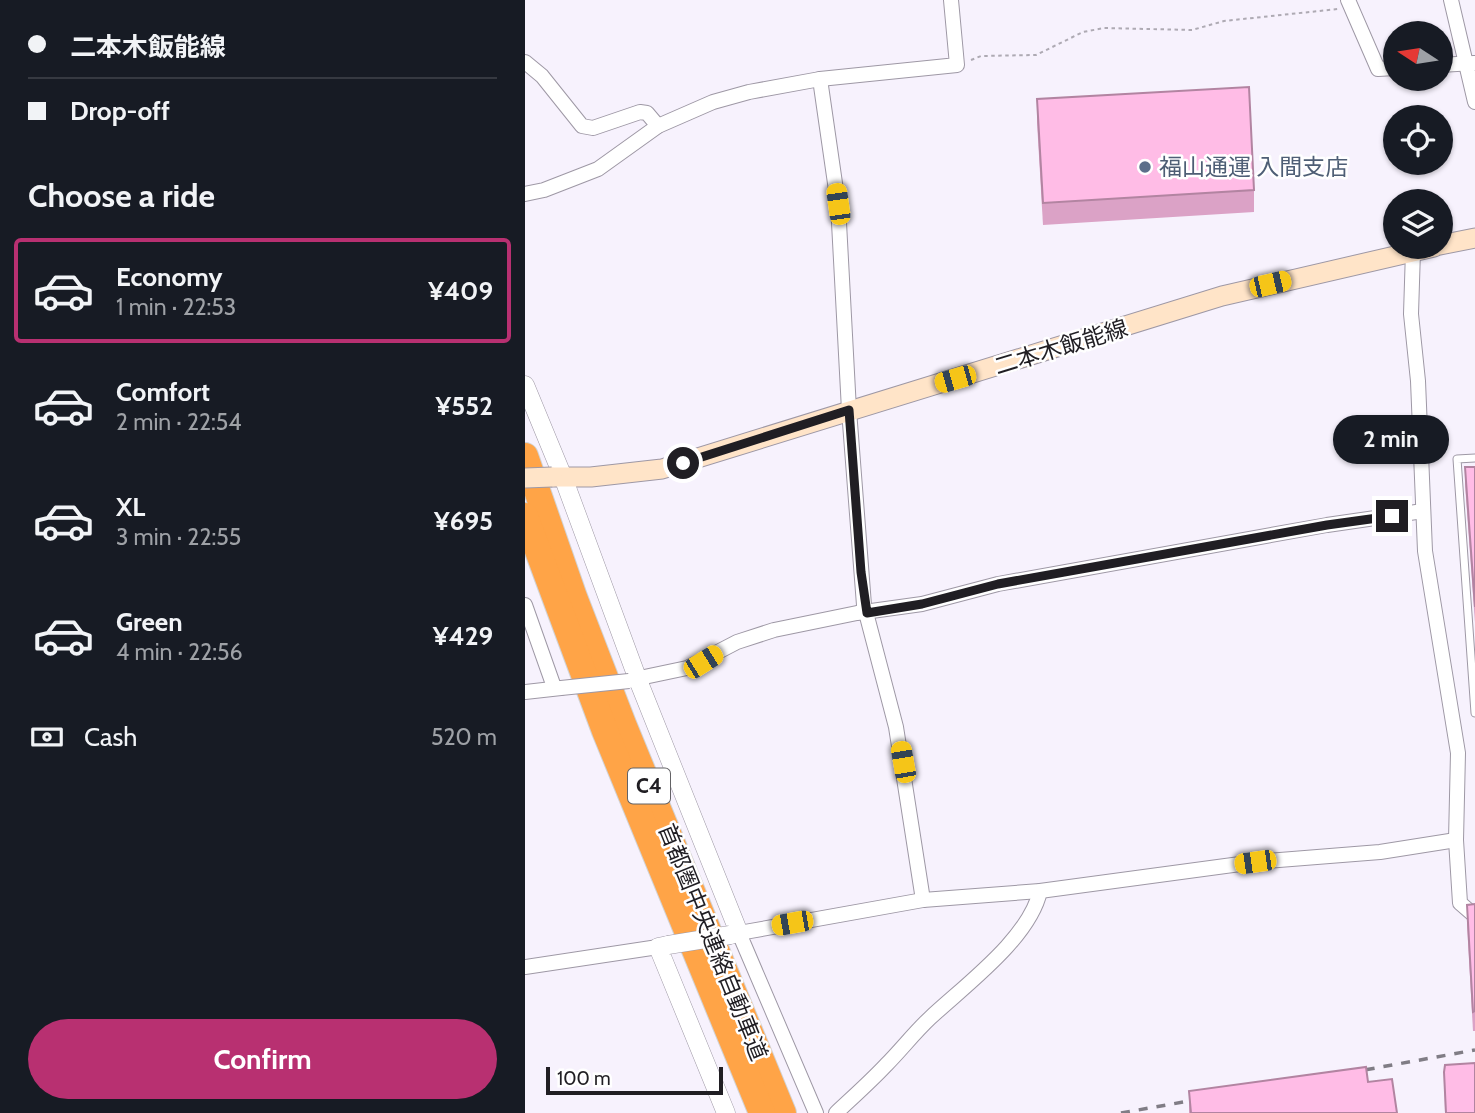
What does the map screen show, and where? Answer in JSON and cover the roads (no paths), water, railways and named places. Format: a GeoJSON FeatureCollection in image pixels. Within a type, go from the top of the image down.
{"type":"FeatureCollection","features":[{"type":"Feature","properties":{"kind":"highway","name":"首都圏中央連絡自動車道"},"geometry":{"type":"LineString","coordinates":[[525,456],[574,597],[623,724],[783,1113]]}},
{"type":"Feature","properties":{"kind":"highway","name":"首都圏中央連絡自動車道"},"geometry":{"type":"LineString","coordinates":[[525,516],[605,731],[762,1113]]}},
{"type":"Feature","properties":{"kind":"main road"},"geometry":{"type":"LineString","coordinates":[[1453,242],[1475,238]]}},
{"type":"Feature","properties":{"kind":"main road","name":"二本木飯能線"},"geometry":{"type":"LineString","coordinates":[[525,478],[600,477],[662,469],[1222,296],[1383,258]]}},
{"type":"Feature","properties":{"kind":"street"},"geometry":{"type":"LineString","coordinates":[[525,194],[544,190],[598,169],[658,126],[713,102],[749,92],[820,79],[957,65],[951,0]]}},
{"type":"Feature","properties":{"kind":"street"},"geometry":{"type":"LineString","coordinates":[[1451,0],[1471,63],[1475,102]]}},
{"type":"Feature","properties":{"kind":"street"},"geometry":{"type":"LineString","coordinates":[[1349,4],[1378,69],[1383,69]]}},
{"type":"Feature","properties":{"kind":"street"},"geometry":{"type":"LineString","coordinates":[[525,62],[543,76],[582,126],[593,128],[640,112],[647,113],[658,126]]}},
{"type":"Feature","properties":{"kind":"street"},"geometry":{"type":"LineString","coordinates":[[1453,64],[1471,63]]}},
{"type":"Feature","properties":{"kind":"street"},"geometry":{"type":"LineString","coordinates":[[820,79],[838,204],[861,572],[867,613],[896,727],[923,900]]}},
{"type":"Feature","properties":{"kind":"street"},"geometry":{"type":"LineString","coordinates":[[1413,259],[1411,314],[1418,382],[1425,551],[1458,753],[1456,840],[1460,903],[1475,916]]}},
{"type":"Feature","properties":{"kind":"street"},"geometry":{"type":"LineString","coordinates":[[525,385],[633,680],[735,934],[816,1113]]}},
{"type":"Feature","properties":{"kind":"street"},"geometry":{"type":"LineString","coordinates":[[525,692],[633,680],[687,668],[755,635],[922,604],[1024,579],[1327,525],[1423,511]]}},
{"type":"Feature","properties":{"kind":"street"},"geometry":{"type":"LineString","coordinates":[[525,605],[557,688]]}},
{"type":"Feature","properties":{"kind":"street"},"geometry":{"type":"LineString","coordinates":[[525,967],[735,934],[923,900],[1040,891],[1255,862],[1380,852],[1456,840]]}},
{"type":"Feature","properties":{"kind":"street"},"geometry":{"type":"LineString","coordinates":[[836,1113],[880,1072],[931,1017],[989,965],[1029,919],[1040,891]]}},
{"type":"Feature","properties":{"kind":"street"},"geometry":{"type":"LineString","coordinates":[[663,946],[726,1113]]}},
{"type":"Feature","properties":{"kind":"lane"},"geometry":{"type":"LineString","coordinates":[[1475,458],[1457,459],[1475,713]]}},
{"type":"Feature","properties":{"kind":"railway"},"geometry":{"type":"LineString","coordinates":[[1348,1073],[1475,1050]]}},
{"type":"Feature","properties":{"kind":"railway"},"geometry":{"type":"LineString","coordinates":[[1121,1113],[1206,1098]]}},
{"type":"Feature","properties":{"kind":"place","name":"福山通運 入間支店"},"geometry":{"type":"Point","coordinates":[1145,167]}}]}
